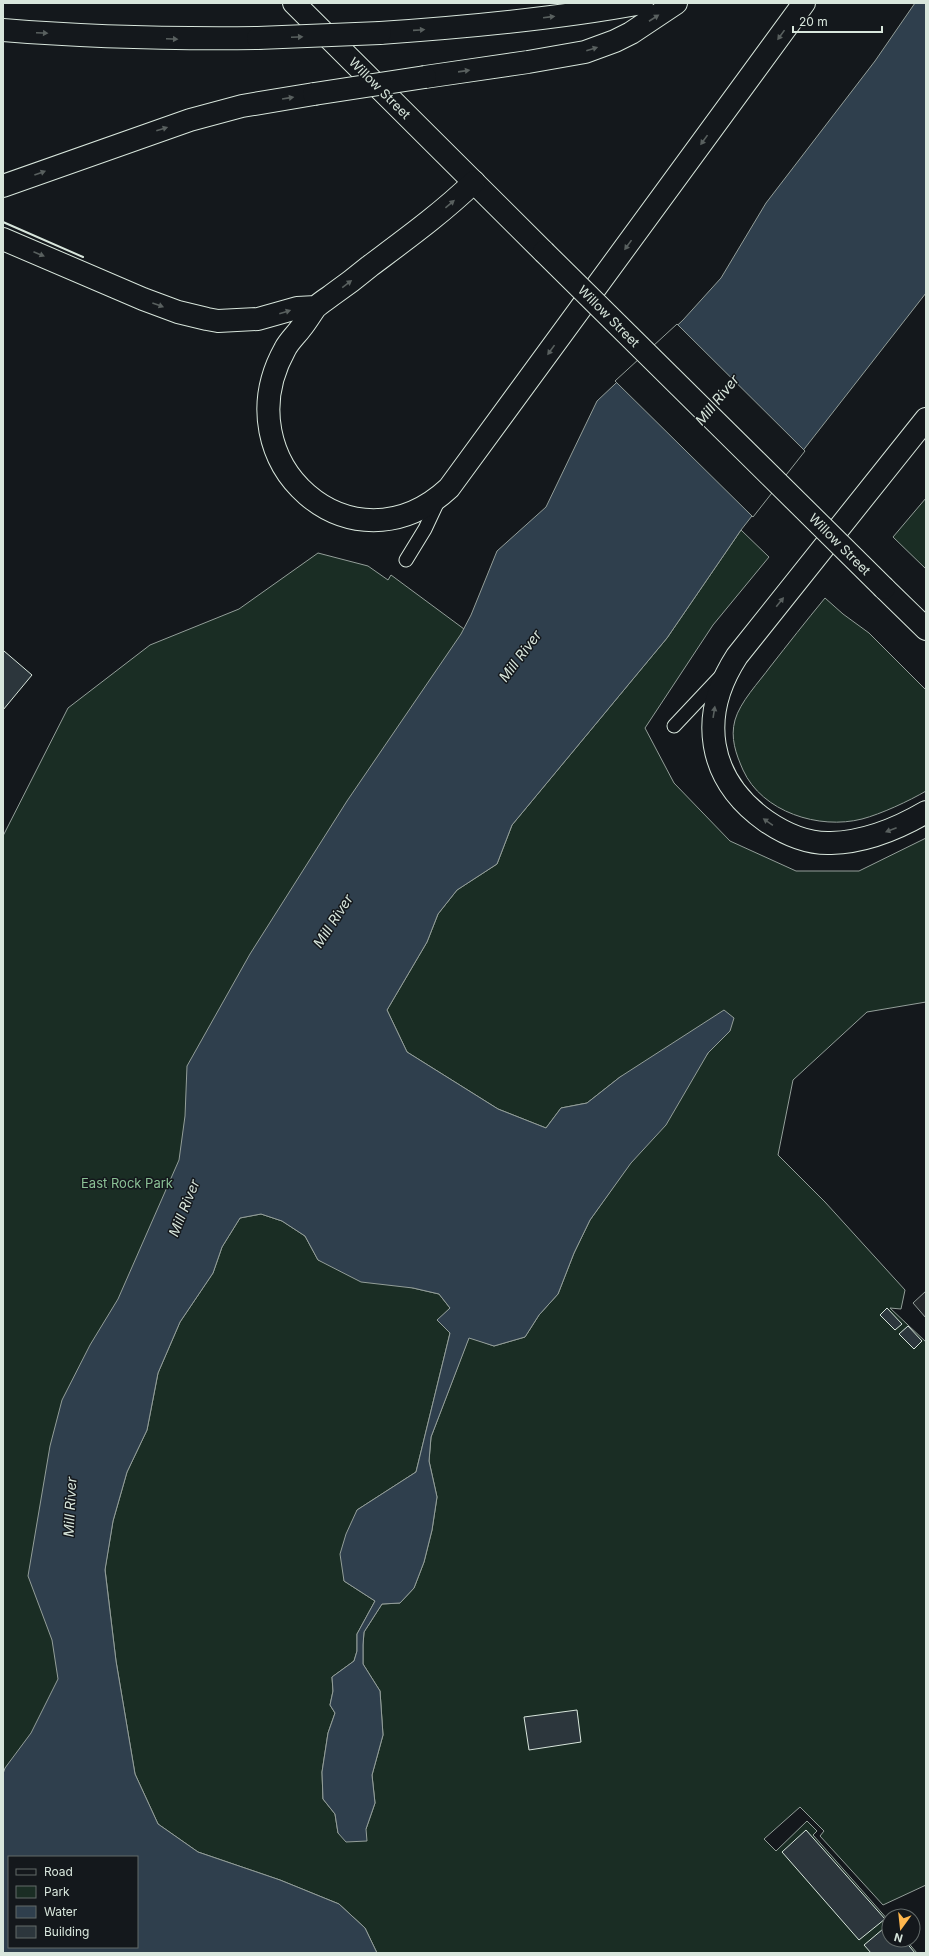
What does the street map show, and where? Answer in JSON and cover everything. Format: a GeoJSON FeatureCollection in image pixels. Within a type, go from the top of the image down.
{"type":"FeatureCollection","features":[{"type":"Feature","properties":{"kind":"main road","name":"Willow Street"},"geometry":{"type":"LineString","coordinates":[[294,3],[926,629]]}},
{"type":"Feature","properties":{"kind":"main road"},"geometry":{"type":"LineString","coordinates":[[3,30],[106,37],[181,39],[258,38],[380,33],[484,25],[642,3]]}},
{"type":"Feature","properties":{"kind":"main road"},"geometry":{"type":"LineString","coordinates":[[3,186],[190,120],[242,106],[569,56],[602,46],[631,33],[676,3]]}},
{"type":"Feature","properties":{"kind":"main road"},"geometry":{"type":"LineString","coordinates":[[474,182],[434,218],[316,308],[285,349],[270,392],[268,416],[274,448],[282,465],[305,493],[339,514],[355,518],[388,520],[418,510],[440,497],[456,479],[804,3]]}},
{"type":"Feature","properties":{"kind":"main road"},"geometry":{"type":"LineString","coordinates":[[3,239],[143,299],[178,312],[207,319],[218,321],[258,319],[297,308],[316,308]]}},
{"type":"Feature","properties":{"kind":"main road"},"geometry":{"type":"LineString","coordinates":[[926,419],[748,641],[730,667],[720,688],[714,711],[714,745],[726,780],[739,798],[755,813],[773,826],[794,836],[812,842],[832,843],[866,838],[886,832],[926,812]]}},
{"type":"Feature","properties":{"kind":"lane"},"geometry":{"type":"LineString","coordinates":[[406,560],[425,529],[440,497]]}},
{"type":"Feature","properties":{"kind":"lane"},"geometry":{"type":"LineString","coordinates":[[674,726],[730,667]]}},
{"type":"Feature","properties":{"kind":"green space"},"geometry":{"type":"Polygon","coordinates":[[[926,498],[926,569],[893,537],[926,498]]]}},
{"type":"Feature","properties":{"kind":"green space"},"geometry":{"type":"Polygon","coordinates":[[[741,530],[769,557],[713,625],[645,728],[674,783],[730,841],[796,871],[859,871],[926,838],[926,1002],[867,1012],[793,1080],[778,1155],[825,1202],[905,1290],[901,1309],[890,1308],[926,1342],[926,1885],[883,1905],[820,1836],[824,1831],[800,1807],[764,1839],[776,1851],[807,1821],[817,1831],[813,1835],[881,1912],[881,1948],[913,1948],[917,1953],[377,1953],[365,1928],[339,1904],[280,1880],[198,1852],[158,1824],[135,1774],[116,1661],[105,1569],[113,1521],[127,1472],[147,1430],[158,1373],[180,1322],[213,1273],[222,1247],[240,1218],[261,1214],[282,1221],[305,1236],[318,1260],[413,1288],[439,1294],[450,1308],[438,1320],[450,1333],[416,1472],[357,1510],[344,1581],[375,1601],[357,1634],[357,1651],[354,1661],[332,1677],[333,1691],[330,1705],[335,1713],[328,1733],[322,1772],[323,1799],[335,1814],[338,1833],[366,1829],[375,1803],[372,1775],[383,1735],[380,1691],[363,1664],[364,1632],[382,1604],[400,1603],[414,1588],[424,1562],[432,1530],[437,1497],[429,1461],[431,1437],[469,1337],[494,1346],[525,1337],[539,1315],[558,1294],[574,1253],[590,1220],[708,1053],[730,1031],[620,1077],[587,1103],[561,1108],[546,1128],[498,1109],[407,1052],[387,1010],[427,942],[438,914],[457,890],[497,864],[512,825],[667,638],[741,530]]]}},
{"type":"Feature","properties":{"kind":"green space","name":"East Rock Park"},"geometry":{"type":"Polygon","coordinates":[[[318,553],[368,566],[388,580],[391,575],[487,646],[138,1351],[70,1759],[10,1856],[8,1856],[8,1948],[10,1948],[10,1953],[3,1953],[3,836],[68,708],[150,645],[239,609],[318,553]]]}},
{"type":"Feature","properties":{"kind":"green space"},"geometry":{"type":"Polygon","coordinates":[[[825,598],[843,614],[869,633],[926,690],[926,791],[878,814],[845,822],[828,822],[810,819],[778,807],[764,797],[752,785],[743,770],[733,740],[737,713],[745,699],[825,598]]]}},
{"type":"Feature","properties":{"kind":"shaded area"},"geometry":{"type":"Polygon","coordinates":[[[926,1291],[926,1318],[913,1303],[926,1291]]]}},
{"type":"Feature","properties":{"kind":"water","name":"Mill River"},"geometry":{"type":"Polygon","coordinates":[[[915,3],[926,3],[926,293],[741,530],[667,638],[512,825],[497,864],[457,890],[438,914],[427,942],[387,1010],[407,1052],[498,1109],[546,1128],[561,1108],[587,1103],[620,1077],[724,1010],[734,1018],[730,1031],[708,1053],[666,1125],[631,1163],[590,1220],[574,1253],[558,1294],[539,1315],[525,1337],[494,1346],[469,1338],[431,1437],[429,1461],[437,1497],[432,1530],[424,1562],[414,1588],[400,1603],[382,1604],[364,1632],[363,1664],[380,1691],[383,1735],[372,1775],[375,1803],[366,1829],[367,1841],[346,1842],[338,1833],[335,1814],[323,1799],[322,1772],[328,1733],[335,1713],[330,1705],[333,1691],[332,1677],[354,1661],[357,1651],[357,1634],[375,1601],[344,1581],[340,1554],[346,1534],[357,1510],[416,1472],[450,1333],[437,1320],[450,1308],[439,1294],[413,1288],[361,1282],[318,1260],[305,1236],[282,1221],[261,1214],[240,1218],[222,1247],[213,1273],[180,1322],[158,1373],[147,1430],[127,1472],[113,1521],[105,1570],[116,1661],[135,1774],[158,1824],[198,1852],[280,1880],[339,1904],[365,1928],[377,1953],[3,1953],[3,1774],[5,1768],[31,1733],[58,1679],[52,1640],[28,1576],[50,1446],[62,1400],[90,1345],[118,1299],[179,1160],[185,1116],[187,1066],[250,954],[347,801],[461,634],[471,615],[497,551],[546,507],[597,401],[683,320],[721,278],[766,203],[875,61],[915,3]]]}},
{"type":"Feature","properties":{"kind":"pier"},"geometry":{"type":"Polygon","coordinates":[[[677,324],[805,451],[753,517],[615,381],[677,324]]]}},
{"type":"Feature","properties":{"kind":"building"},"geometry":{"type":"Polygon","coordinates":[[[4,651],[32,675],[3,710],[3,652],[4,651]]]}},
{"type":"Feature","properties":{"kind":"building"},"geometry":{"type":"Polygon","coordinates":[[[887,1308],[902,1324],[895,1330],[880,1315],[887,1308]]]}},
{"type":"Feature","properties":{"kind":"building"},"geometry":{"type":"Polygon","coordinates":[[[908,1326],[922,1341],[914,1349],[899,1334],[908,1326]]]}},
{"type":"Feature","properties":{"kind":"building"},"geometry":{"type":"Polygon","coordinates":[[[577,1710],[581,1742],[529,1750],[524,1717],[577,1710]]]}},
{"type":"Feature","properties":{"kind":"building"},"geometry":{"type":"Polygon","coordinates":[[[806,1830],[881,1914],[881,1922],[859,1940],[782,1852],[806,1830]]]}},
{"type":"Feature","properties":{"kind":"building"},"geometry":{"type":"Polygon","coordinates":[[[881,1931],[881,1948],[911,1948],[915,1953],[871,1953],[864,1945],[881,1931]]]}},
{"type":"Feature","properties":{"kind":"wall"},"geometry":{"type":"LineString","coordinates":[[3,222],[83,257]]}}]}
